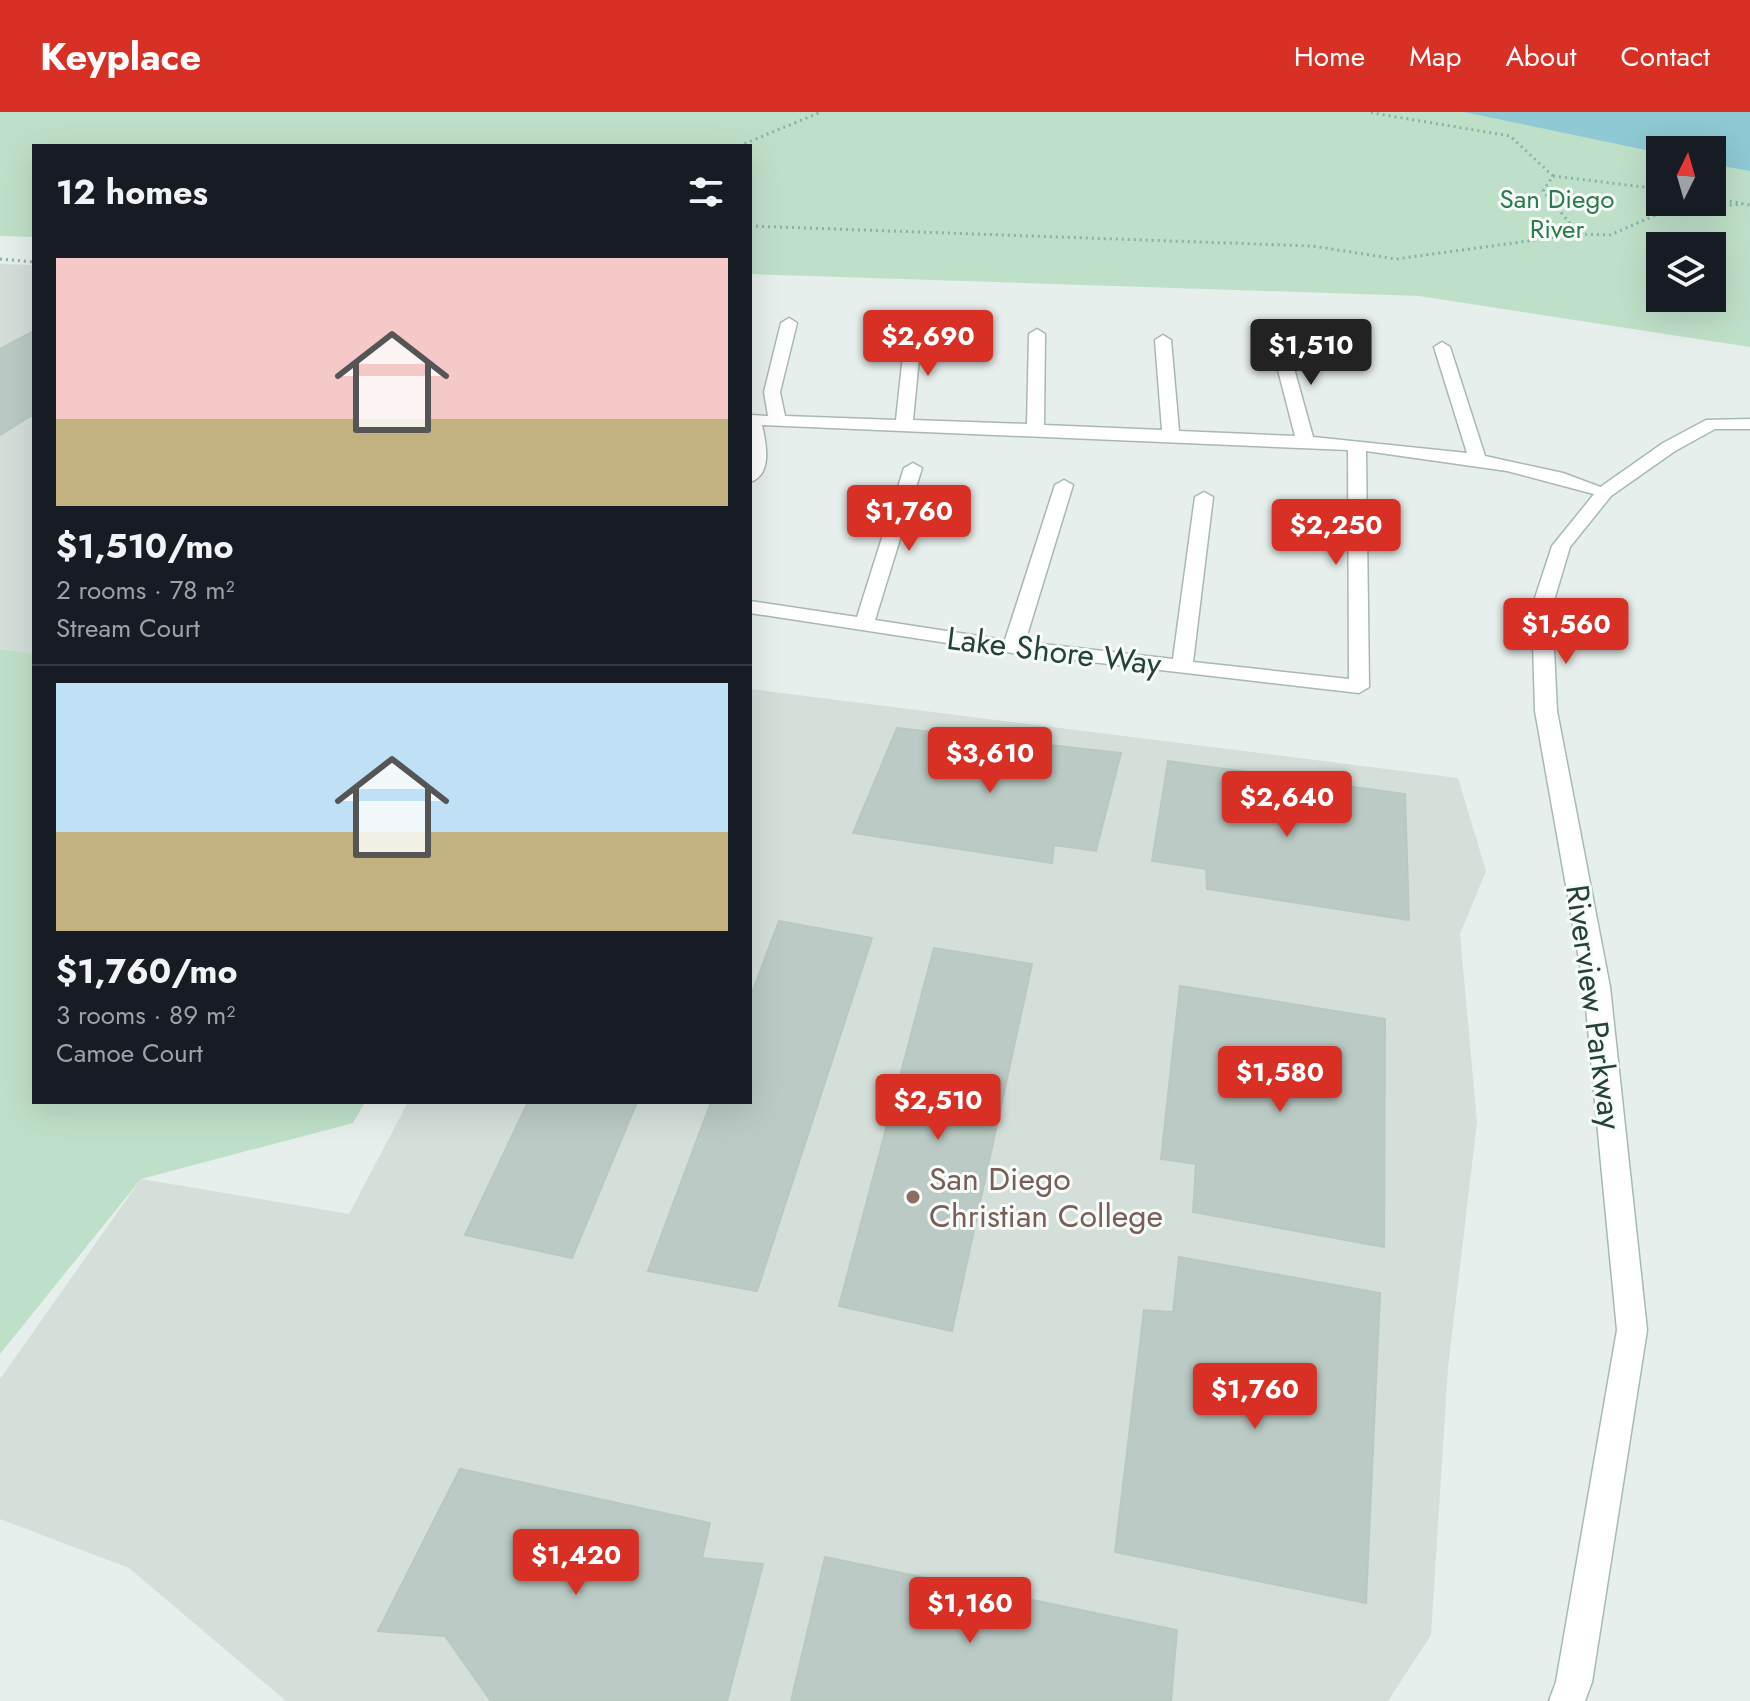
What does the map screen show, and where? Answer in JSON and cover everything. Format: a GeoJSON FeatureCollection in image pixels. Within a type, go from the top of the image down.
{"type":"FeatureCollection","features":[{"type":"Feature","properties":{"kind":"street"},"geometry":{"type":"LineString","coordinates":[[777,421],[772,392],[789,323]]}},
{"type":"Feature","properties":{"kind":"street"},"geometry":{"type":"LineString","coordinates":[[904,425],[914,327]]}},
{"type":"Feature","properties":{"kind":"street"},"geometry":{"type":"LineString","coordinates":[[1035,430],[1037,334]]}},
{"type":"Feature","properties":{"kind":"street"},"geometry":{"type":"LineString","coordinates":[[1163,340],[1171,435]]}},
{"type":"Feature","properties":{"kind":"street"},"geometry":{"type":"LineString","coordinates":[[1279,343],[1305,441]]}},
{"type":"Feature","properties":{"kind":"street"},"geometry":{"type":"LineString","coordinates":[[1442,347],[1477,457]]}},
{"type":"Feature","properties":{"kind":"street"},"geometry":{"type":"LineString","coordinates":[[752,420],[1305,441],[1477,457],[1544,471],[1605,492]]}},
{"type":"Feature","properties":{"kind":"street"},"geometry":{"type":"LineString","coordinates":[[752,424],[760,453],[752,472]]}},
{"type":"Feature","properties":{"kind":"street","name":"Riverview Parkway"},"geometry":{"type":"LineString","coordinates":[[1567,1701],[1574,1682],[1632,1330],[1597,987],[1546,711],[1542,607],[1561,546],[1605,492],[1669,447],[1712,424],[1750,424]]}},
{"type":"Feature","properties":{"kind":"street","name":"Lake Shore Way"},"geometry":{"type":"LineString","coordinates":[[752,607],[1013,647],[1359,687],[1357,447]]}},
{"type":"Feature","properties":{"kind":"street"},"geometry":{"type":"LineString","coordinates":[[864,625],[913,468]]}},
{"type":"Feature","properties":{"kind":"street"},"geometry":{"type":"LineString","coordinates":[[1013,647],[1064,485]]}},
{"type":"Feature","properties":{"kind":"street"},"geometry":{"type":"LineString","coordinates":[[1182,667],[1204,497]]}},
{"type":"Feature","properties":{"kind":"path"},"geometry":{"type":"LineString","coordinates":[[744,144],[821,112]]}},
{"type":"Feature","properties":{"kind":"path"},"geometry":{"type":"LineString","coordinates":[[1367,112],[1510,136],[1553,176],[1646,187]]}},
{"type":"Feature","properties":{"kind":"path"},"geometry":{"type":"LineString","coordinates":[[1553,176],[1543,191],[1579,234]]}},
{"type":"Feature","properties":{"kind":"path"},"geometry":{"type":"LineString","coordinates":[[1726,201],[1750,205]]}},
{"type":"Feature","properties":{"kind":"path"},"geometry":{"type":"LineString","coordinates":[[752,226],[1312,246],[1396,259],[1579,234],[1610,235],[1665,211],[1742,204]]}},
{"type":"Feature","properties":{"kind":"path"},"geometry":{"type":"LineString","coordinates":[[0,259],[32,262]]}},
{"type":"Feature","properties":{"kind":"shaded area"},"geometry":{"type":"Polygon","coordinates":[[[0,264],[32,265],[32,654],[0,649],[0,264]]]}},
{"type":"Feature","properties":{"kind":"shaded area","name":"San Diego Christian College"},"geometry":{"type":"Polygon","coordinates":[[[752,689],[1458,778],[1486,871],[1460,934],[1477,1122],[1448,1368],[1431,1635],[1388,1701],[286,1701],[129,1568],[0,1519],[0,1379],[141,1179],[349,1214],[407,1104],[752,1104],[752,689]]]}},
{"type":"Feature","properties":{"kind":"green space","name":"San Diego River"},"geometry":{"type":"Polygon","coordinates":[[[0,112],[1750,112],[1750,347],[1419,296],[752,274],[752,144],[32,144],[32,237],[0,236],[0,112]]]}},
{"type":"Feature","properties":{"kind":"green space"},"geometry":{"type":"Polygon","coordinates":[[[0,649],[32,654],[32,1104],[364,1104],[353,1123],[141,1179],[0,1354],[0,649]]]}},
{"type":"Feature","properties":{"kind":"water"},"geometry":{"type":"Polygon","coordinates":[[[1464,112],[1750,112],[1750,171],[1726,167],[1726,136],[1646,136],[1646,150],[1464,112]]]}},
{"type":"Feature","properties":{"kind":"building"},"geometry":{"type":"Polygon","coordinates":[[[32,332],[32,415],[0,435],[0,349],[32,332]]]}},
{"type":"Feature","properties":{"kind":"building"},"geometry":{"type":"Polygon","coordinates":[[[897,728],[1121,753],[1096,851],[1054,845],[1052,863],[853,833],[897,728]]]}},
{"type":"Feature","properties":{"kind":"building"},"geometry":{"type":"Polygon","coordinates":[[[1168,761],[1405,794],[1409,920],[1207,889],[1206,869],[1152,861],[1168,761]]]}},
{"type":"Feature","properties":{"kind":"building"},"geometry":{"type":"Polygon","coordinates":[[[779,921],[872,938],[757,1291],[648,1271],[710,1104],[752,1104],[752,993],[779,921]]]}},
{"type":"Feature","properties":{"kind":"building"},"geometry":{"type":"Polygon","coordinates":[[[934,948],[1032,964],[952,1331],[839,1306],[934,948]]]}},
{"type":"Feature","properties":{"kind":"building"},"geometry":{"type":"Polygon","coordinates":[[[1180,986],[1385,1019],[1384,1247],[1193,1212],[1196,1164],[1161,1159],[1180,986]]]}},
{"type":"Feature","properties":{"kind":"building"},"geometry":{"type":"Polygon","coordinates":[[[527,1104],[636,1104],[572,1258],[465,1235],[527,1104]]]}},
{"type":"Feature","properties":{"kind":"building"},"geometry":{"type":"Polygon","coordinates":[[[1179,1257],[1380,1293],[1366,1603],[1115,1552],[1144,1310],[1173,1312],[1179,1257]]]}},
{"type":"Feature","properties":{"kind":"building"},"geometry":{"type":"Polygon","coordinates":[[[460,1469],[710,1523],[702,1558],[763,1564],[727,1701],[491,1701],[445,1636],[378,1631],[460,1469]]]}},
{"type":"Feature","properties":{"kind":"building"},"geometry":{"type":"Polygon","coordinates":[[[825,1557],[1177,1630],[1171,1701],[791,1701],[825,1557]]]}},
{"type":"Feature","properties":{"kind":"place","name":"San Diego Christian College"},"geometry":{"type":"Point","coordinates":[913,1197]}}]}
